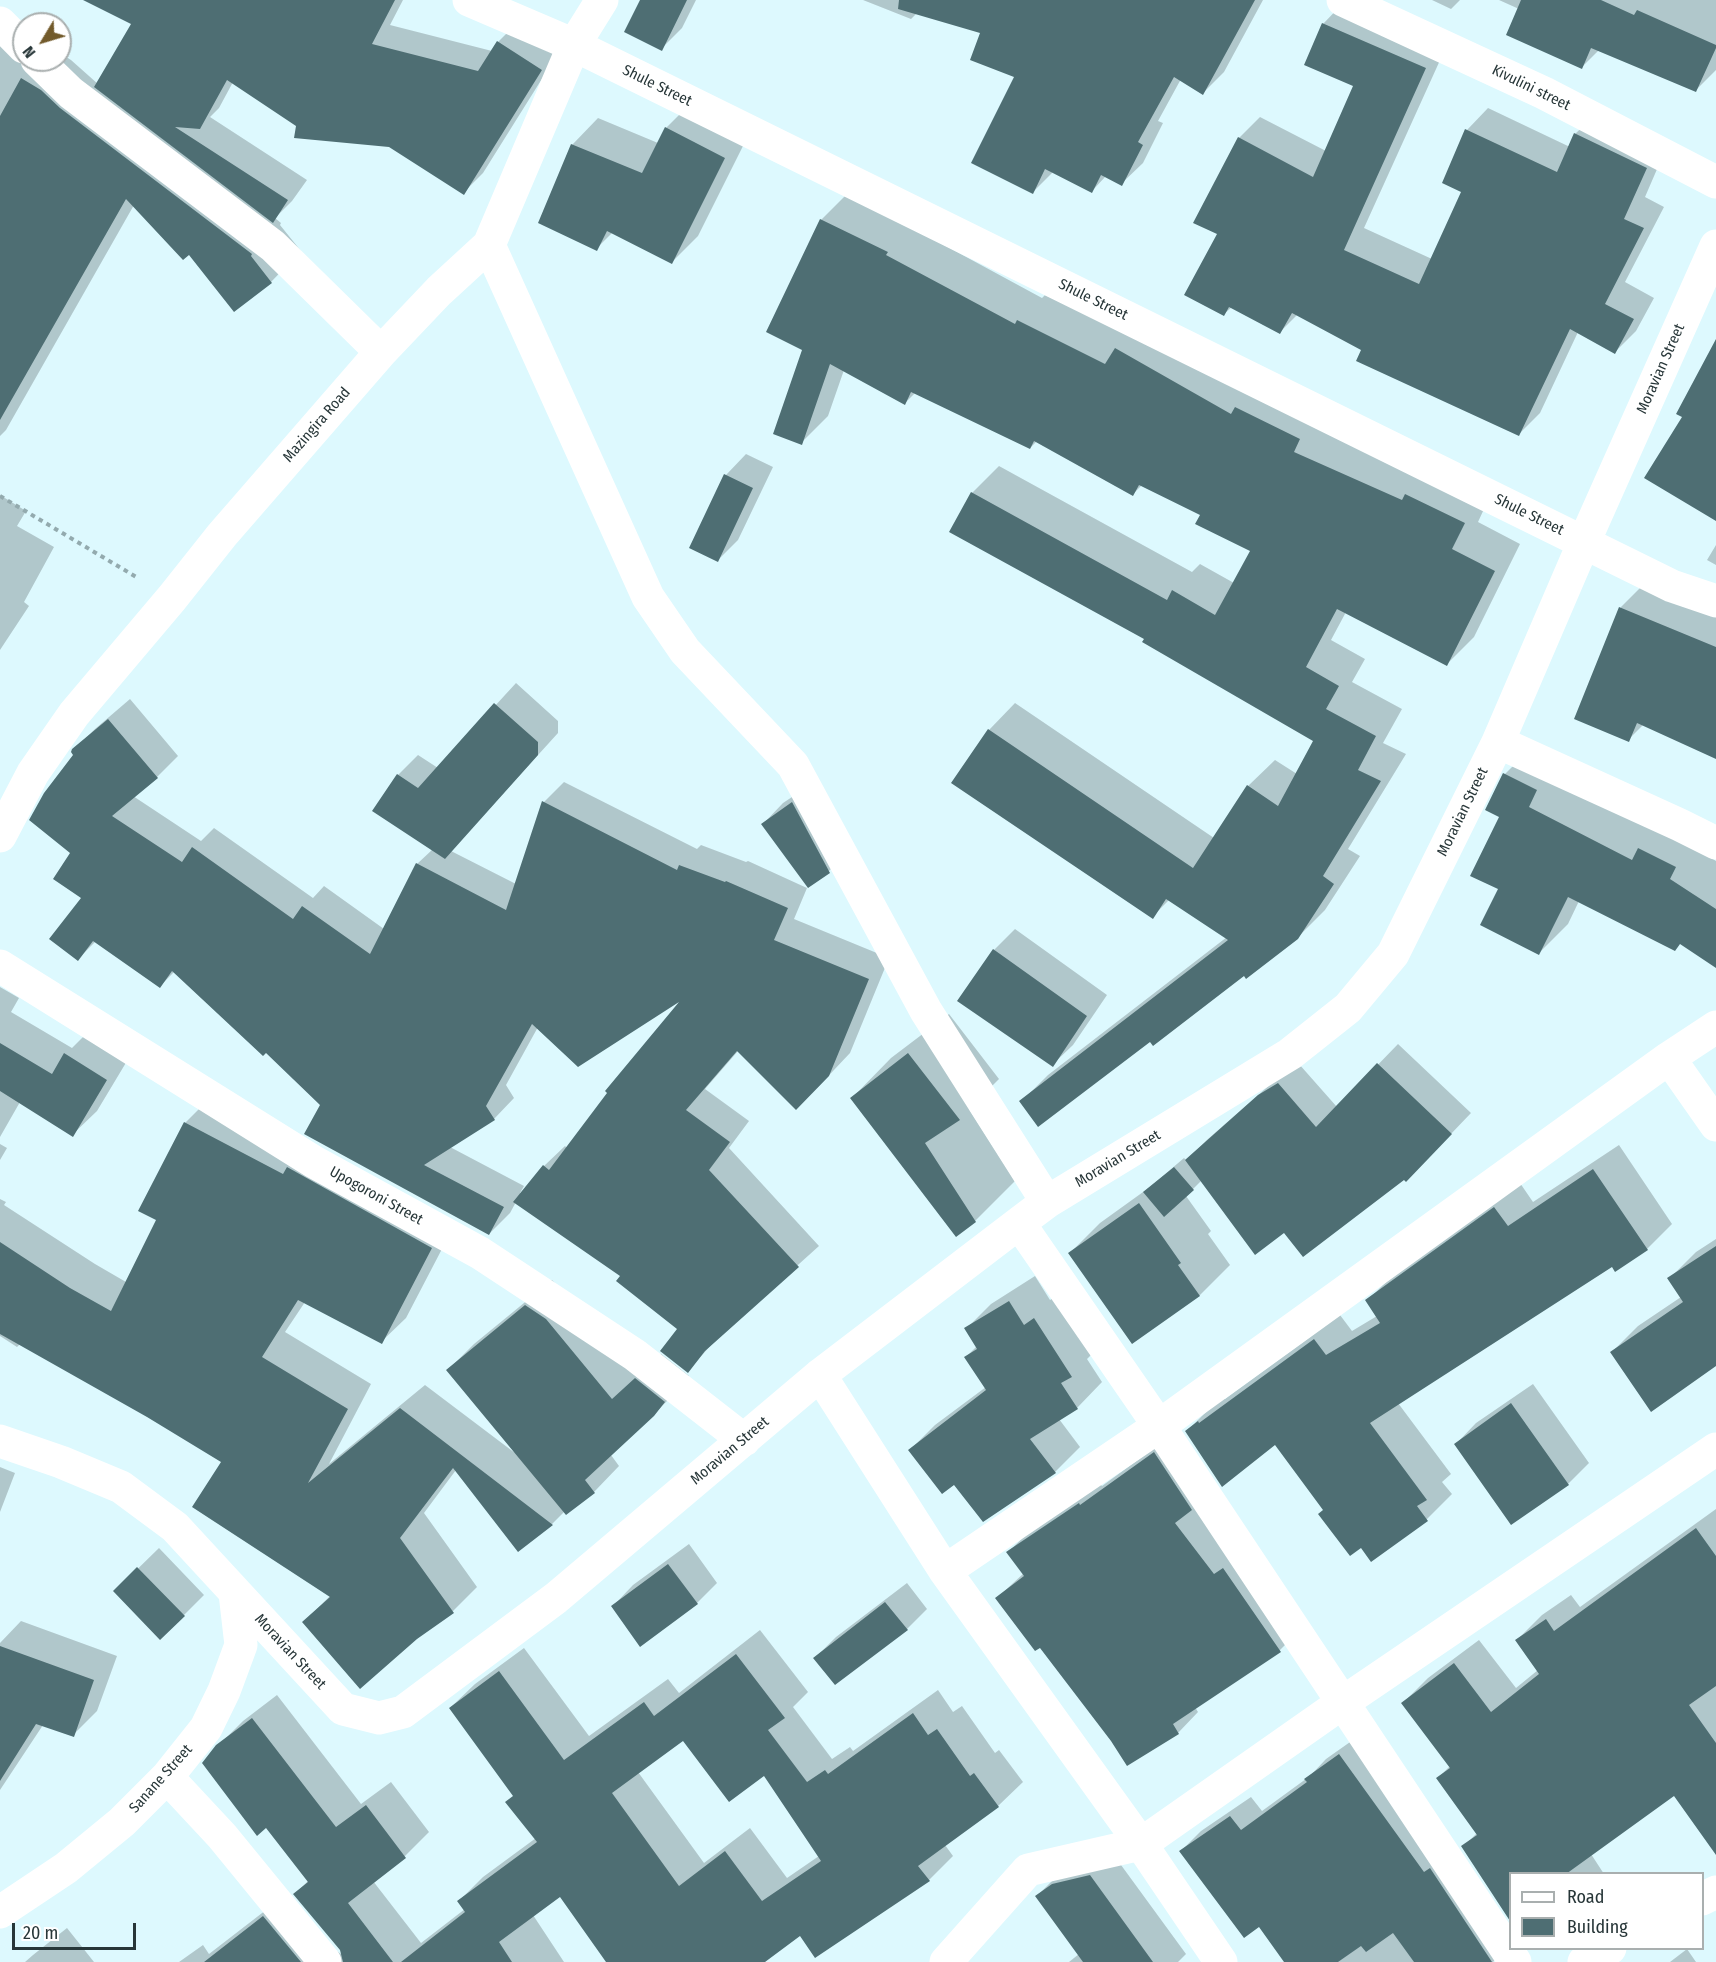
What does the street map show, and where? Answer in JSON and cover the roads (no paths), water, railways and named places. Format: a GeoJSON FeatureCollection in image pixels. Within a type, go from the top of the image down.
{"type":"FeatureCollection","features":[{"type":"Feature","properties":{"kind":"street","name":"Shule Street"},"geometry":{"type":"LineString","coordinates":[[469,0],[574,45],[1671,586],[1716,601]]}},
{"type":"Feature","properties":{"kind":"street","name":"Mazingira Road"},"geometry":{"type":"LineString","coordinates":[[0,836],[33,773],[74,714],[222,535],[381,352],[439,291],[489,245],[574,45],[602,0]]}},
{"type":"Feature","properties":{"kind":"street","name":"Kivulini street"},"geometry":{"type":"LineString","coordinates":[[1343,0],[1544,93],[1716,182]]}},
{"type":"Feature","properties":{"kind":"street"},"geometry":{"type":"LineString","coordinates":[[0,23],[12,35]]}},
{"type":"Feature","properties":{"kind":"street"},"geometry":{"type":"LineString","coordinates":[[49,72],[71,93],[273,246],[381,352]]}},
{"type":"Feature","properties":{"kind":"street"},"geometry":{"type":"LineString","coordinates":[[489,245],[648,597],[685,651],[793,765],[926,1011],[1047,1202]]}},
{"type":"Feature","properties":{"kind":"street","name":"Moravian Street"},"geometry":{"type":"LineString","coordinates":[[235,1593],[343,1709],[379,1718],[403,1712],[556,1598],[820,1375],[1047,1202],[1290,1054],[1348,1008],[1393,954],[1498,742],[1716,246]]}},
{"type":"Feature","properties":{"kind":"street"},"geometry":{"type":"LineString","coordinates":[[1498,742],[1716,843]]}},
{"type":"Feature","properties":{"kind":"street","name":"Upogoroni Street"},"geometry":{"type":"LineString","coordinates":[[0,966],[314,1162],[480,1253],[634,1355],[744,1440]]}},
{"type":"Feature","properties":{"kind":"street"},"geometry":{"type":"LineString","coordinates":[[945,1572],[1160,1426],[1669,1058],[1716,1027]]}},
{"type":"Feature","properties":{"kind":"street"},"geometry":{"type":"LineString","coordinates":[[1669,1058],[1716,1125]]}},
{"type":"Feature","properties":{"kind":"street"},"geometry":{"type":"LineString","coordinates":[[1019,1223],[1160,1426],[1515,1962]]}},
{"type":"Feature","properties":{"kind":"street"},"geometry":{"type":"LineString","coordinates":[[820,1375],[945,1572],[1141,1844],[1221,1962]]}},
{"type":"Feature","properties":{"kind":"street"},"geometry":{"type":"LineString","coordinates":[[0,1441],[61,1462],[121,1487],[175,1527],[235,1593]]}},
{"type":"Feature","properties":{"kind":"street"},"geometry":{"type":"LineString","coordinates":[[946,1962],[1028,1870],[1141,1844],[1342,1703],[1716,1449]]}},
{"type":"Feature","properties":{"kind":"street","name":"Sanane Street"},"geometry":{"type":"LineString","coordinates":[[0,1912],[74,1861],[122,1822],[167,1777],[206,1728],[224,1691],[241,1645],[235,1593]]}},
{"type":"Feature","properties":{"kind":"street"},"geometry":{"type":"LineString","coordinates":[[167,1777],[264,1885],[325,1962]]}},
{"type":"Feature","properties":{"kind":"street"},"geometry":{"type":"LineString","coordinates":[[1584,1962],[1606,1950]]}}]}
